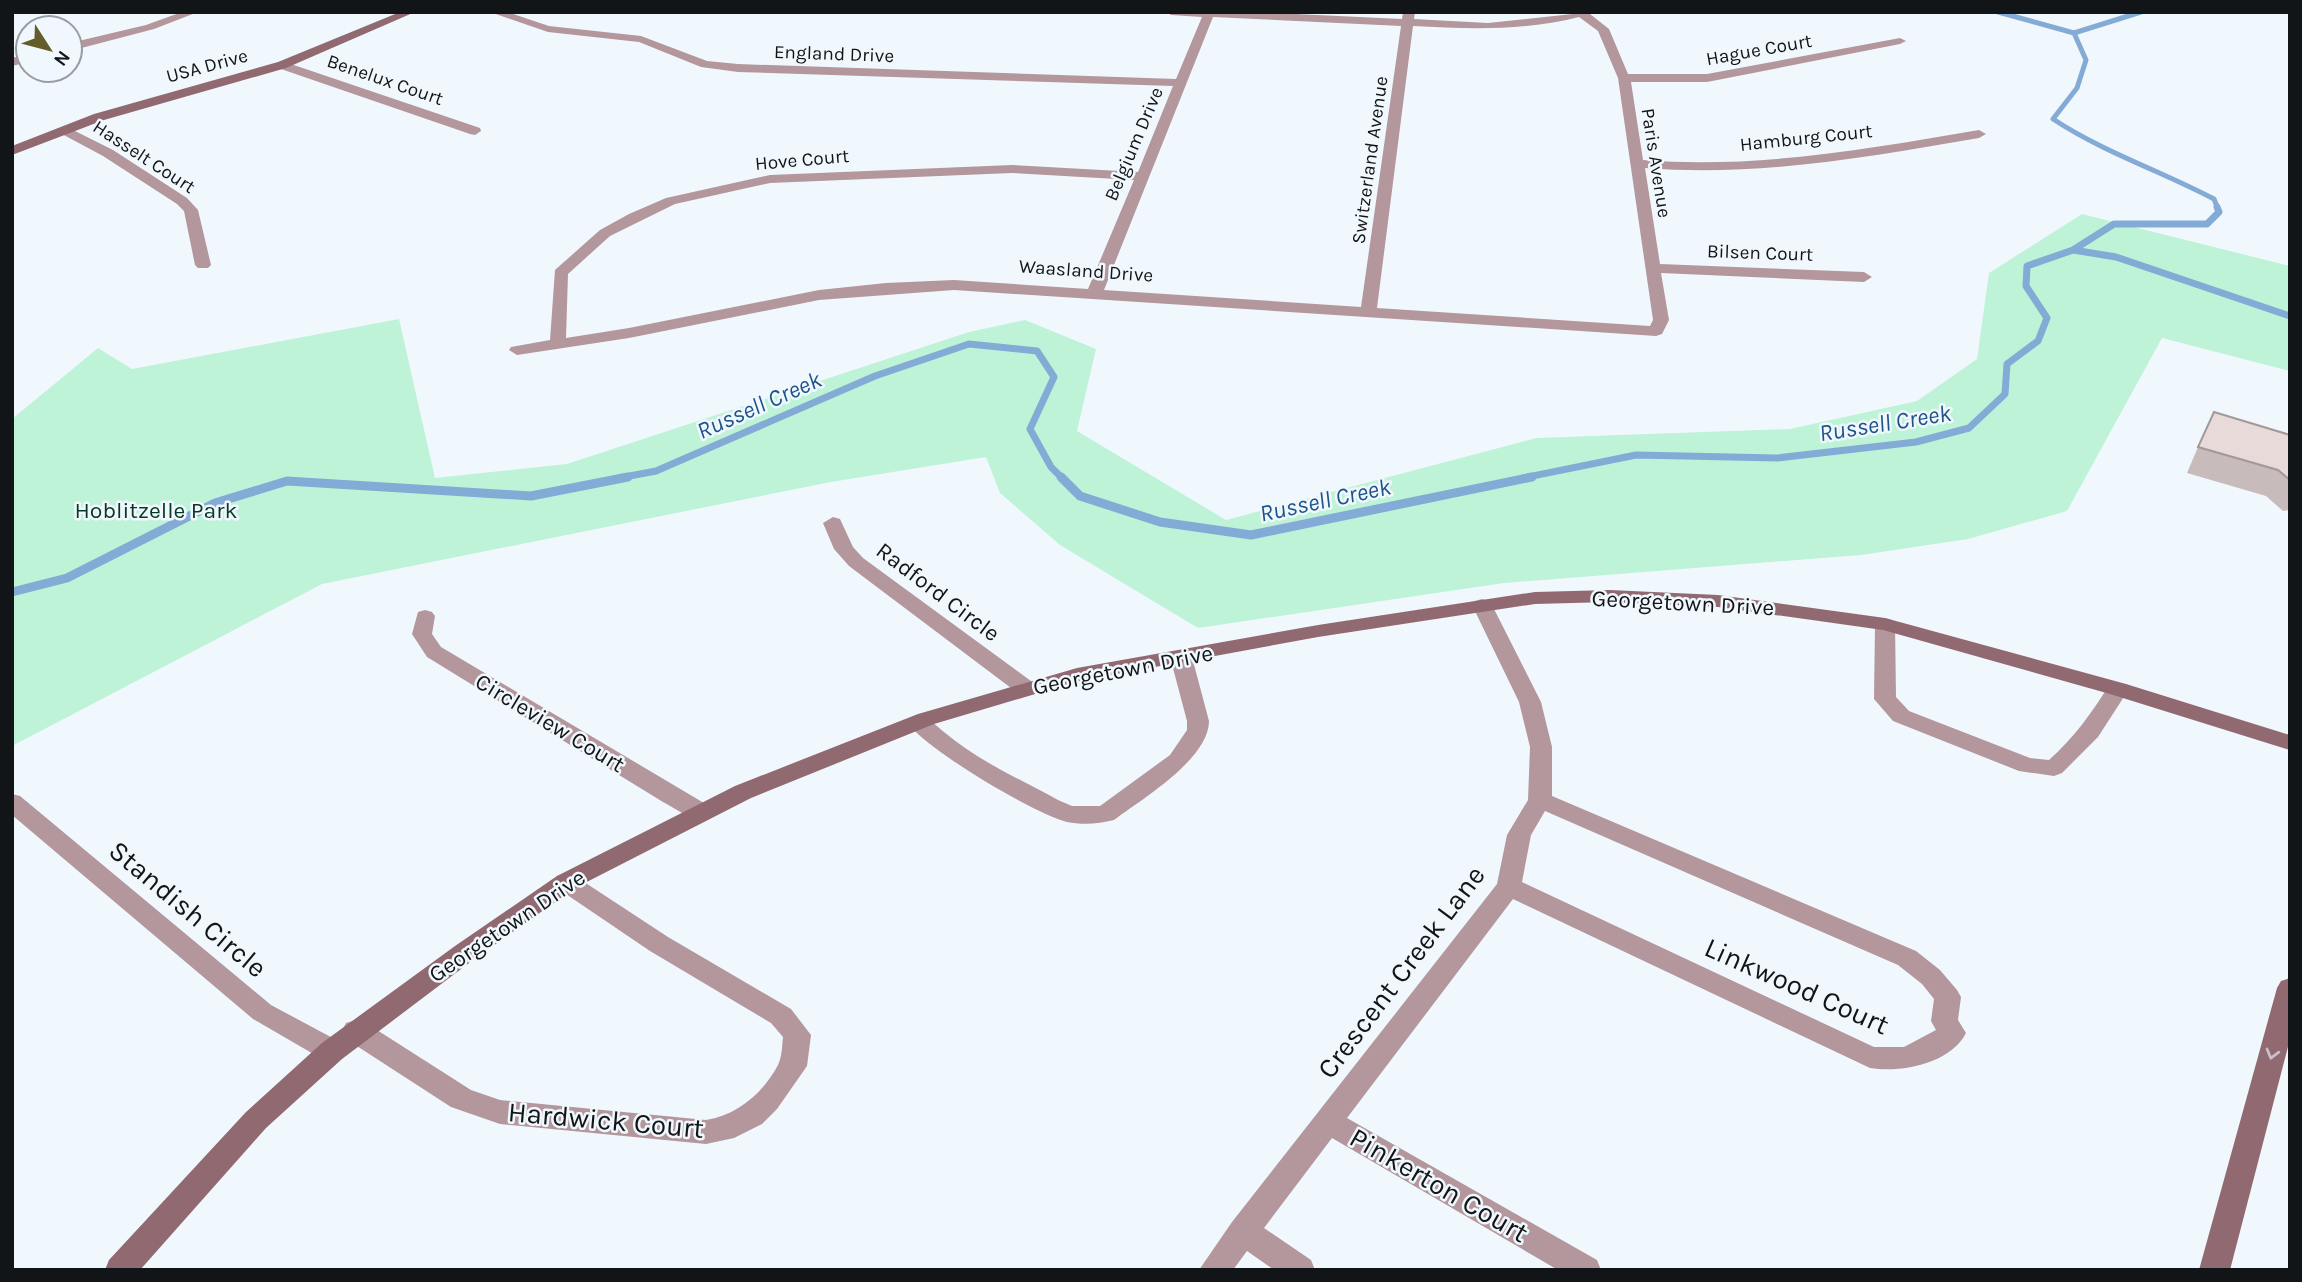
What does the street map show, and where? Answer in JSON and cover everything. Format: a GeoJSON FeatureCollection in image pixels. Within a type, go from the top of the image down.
{"type":"FeatureCollection","features":[{"type":"Feature","properties":{"kind":"street"},"geometry":{"type":"LineString","coordinates":[[84,44],[150,27],[194,12]]}},
{"type":"Feature","properties":{"kind":"street","name":"USA Drive"},"geometry":{"type":"LineString","coordinates":[[12,151],[164,97],[282,65],[410,12]]}},
{"type":"Feature","properties":{"kind":"street","name":"England Drive"},"geometry":{"type":"LineString","coordinates":[[495,12],[548,29],[640,39],[705,64],[738,68],[1181,83]]}},
{"type":"Feature","properties":{"kind":"street"},"geometry":{"type":"LineString","coordinates":[[1171,12],[1527,24],[1584,13]]}},
{"type":"Feature","properties":{"kind":"street","name":"Belgium Drive"},"geometry":{"type":"LineString","coordinates":[[1095,292],[1209,13]]}},
{"type":"Feature","properties":{"kind":"street","name":"Paris Avenue"},"geometry":{"type":"LineString","coordinates":[[1584,13],[1603,29],[1624,78],[1661,320],[1656,331]]}},
{"type":"Feature","properties":{"kind":"street","name":"Switzerland Avenue"},"geometry":{"type":"LineString","coordinates":[[1368,313],[1409,18]]}},
{"type":"Feature","properties":{"kind":"street","name":"Hague Court"},"geometry":{"type":"LineString","coordinates":[[1624,78],[1707,78],[1900,41]]}},
{"type":"Feature","properties":{"kind":"street","name":"Benelux Court"},"geometry":{"type":"LineString","coordinates":[[282,65],[475,131]]}},
{"type":"Feature","properties":{"kind":"street","name":"Hasselt Court"},"geometry":{"type":"LineString","coordinates":[[65,130],[108,153],[182,201],[191,210],[203,265]]}},
{"type":"Feature","properties":{"kind":"street","name":"Hamburg Court"},"geometry":{"type":"LineString","coordinates":[[1636,163],[1712,166],[1833,159],[1979,134]]}},
{"type":"Feature","properties":{"kind":"street","name":"Hove Court"},"geometry":{"type":"LineString","coordinates":[[558,342],[560,274],[605,233],[671,201],[770,179],[1012,169],[1140,177]]}},
{"type":"Feature","properties":{"kind":"street","name":"Bilsen Court"},"geometry":{"type":"LineString","coordinates":[[1653,268],[1864,277]]}},
{"type":"Feature","properties":{"kind":"street","name":"Waasland Drive"},"geometry":{"type":"LineString","coordinates":[[517,349],[629,333],[819,295],[954,285],[1095,292],[1656,331]]}},
{"type":"Feature","properties":{"kind":"street","name":"Radford Circle"},"geometry":{"type":"LineString","coordinates":[[833,523],[844,549],[856,562],[1027,689]]}},
{"type":"Feature","properties":{"kind":"street","name":"Georgetown Drive"},"geometry":{"type":"LineString","coordinates":[[120,1270],[256,1120],[332,1051],[356,1031],[566,882],[743,792],[919,723],[1027,689],[1130,663],[1181,657],[1318,631],[1535,598],[1610,596],[1693,599],[1819,612],[1885,624],[2118,688],[2290,743]]}},
{"type":"Feature","properties":{"kind":"street"},"geometry":{"type":"LineString","coordinates":[[1482,605],[1530,702],[1541,747],[1540,800]]}},
{"type":"Feature","properties":{"kind":"street","name":"Circleview Court"},"geometry":{"type":"LineString","coordinates":[[425,616],[422,634],[435,652],[701,812]]}},
{"type":"Feature","properties":{"kind":"street"},"geometry":{"type":"LineString","coordinates":[[1885,624],[1885,699],[1901,716],[2027,766],[2054,768],[2073,752],[2110,704],[2118,688]]}},
{"type":"Feature","properties":{"kind":"street"},"geometry":{"type":"LineString","coordinates":[[919,723],[953,752],[1050,806],[1078,815],[1106,814],[1178,760],[1198,732],[1198,721],[1181,657]]}},
{"type":"Feature","properties":{"kind":"street","name":"Crescent Creek Lane"},"geometry":{"type":"LineString","coordinates":[[1214,1270],[1510,886],[1518,835],[1540,800]]}},
{"type":"Feature","properties":{"kind":"street","name":"Linkwood Court"},"geometry":{"type":"LineString","coordinates":[[1510,886],[1870,1057],[1891,1062],[1931,1050],[1952,1033],[1944,1021],[1948,997],[1931,977],[1907,958],[1540,800]]}},
{"type":"Feature","properties":{"kind":"street","name":"Standish Circle"},"geometry":{"type":"LineString","coordinates":[[12,802],[262,1012],[332,1051]]}},
{"type":"Feature","properties":{"kind":"street","name":"Hardwick Court"},"geometry":{"type":"LineString","coordinates":[[356,1031],[461,1099],[500,1112],[706,1132],[724,1129],[752,1116],[793,1066],[797,1035],[780,1016],[659,944],[566,882]]}},
{"type":"Feature","properties":{"kind":"street"},"geometry":{"type":"LineString","coordinates":[[2214,1270],[2290,988]]}},
{"type":"Feature","properties":{"kind":"street","name":"Pinkerton Court"},"geometry":{"type":"LineString","coordinates":[[1328,1121],[1586,1270]]}},
{"type":"Feature","properties":{"kind":"street"},"geometry":{"type":"LineString","coordinates":[[1243,1231],[1300,1270]]}},
{"type":"Feature","properties":{"kind":"green space","name":"Hoblitzelle Park"},"geometry":{"type":"Polygon","coordinates":[[[2082,214],[2290,266],[2290,371],[2162,338],[2067,511],[1968,539],[1861,555],[1504,583],[1198,628],[1060,545],[1000,493],[986,457],[831,482],[322,584],[12,746],[12,419],[98,348],[132,369],[399,319],[435,478],[567,464],[969,332],[1025,320],[1096,349],[1077,431],[1226,520],[1536,438],[1790,429],[1917,401],[1977,359],[1989,273],[2082,214]]]}},
{"type":"Feature","properties":{"kind":"building"},"geometry":{"type":"Polygon","coordinates":[[[2214,412],[2290,435],[2290,480],[2278,470],[2198,447],[2214,412]]]}},
{"type":"Feature","properties":{"kind":"waterway"},"geometry":{"type":"LineString","coordinates":[[1998,12],[2074,33]]}},
{"type":"Feature","properties":{"kind":"waterway"},"geometry":{"type":"LineString","coordinates":[[2074,33],[2141,12]]}},
{"type":"Feature","properties":{"kind":"waterway"},"geometry":{"type":"LineString","coordinates":[[2074,33],[2086,60],[2077,88],[2053,119],[2112,151],[2214,199],[2218,209]]}},
{"type":"Feature","properties":{"kind":"waterway"},"geometry":{"type":"LineString","coordinates":[[2073,250],[2114,224],[2207,224],[2219,212],[2217,207]]}},
{"type":"Feature","properties":{"kind":"waterway","name":"Russell Creek"},"geometry":{"type":"LineString","coordinates":[[1523,478],[1636,455],[1777,458],[1916,442],[1969,428],[2005,394],[2007,364],[2038,341],[2047,318],[2026,286],[2027,266],[2073,250]]}},
{"type":"Feature","properties":{"kind":"waterway","name":"Russell Creek"},"geometry":{"type":"LineString","coordinates":[[2073,250],[2116,257],[2290,316]]}},
{"type":"Feature","properties":{"kind":"waterway","name":"Russell Creek"},"geometry":{"type":"LineString","coordinates":[[619,478],[656,471],[875,376],[969,344],[1037,351],[1054,377],[1030,429],[1051,467],[1080,496],[1160,522],[1251,535],[1532,477]]}},
{"type":"Feature","properties":{"kind":"waterway","name":"Russell Creek"},"geometry":{"type":"LineString","coordinates":[[12,592],[67,578],[215,503],[287,481],[531,496],[628,477]]}}]}
